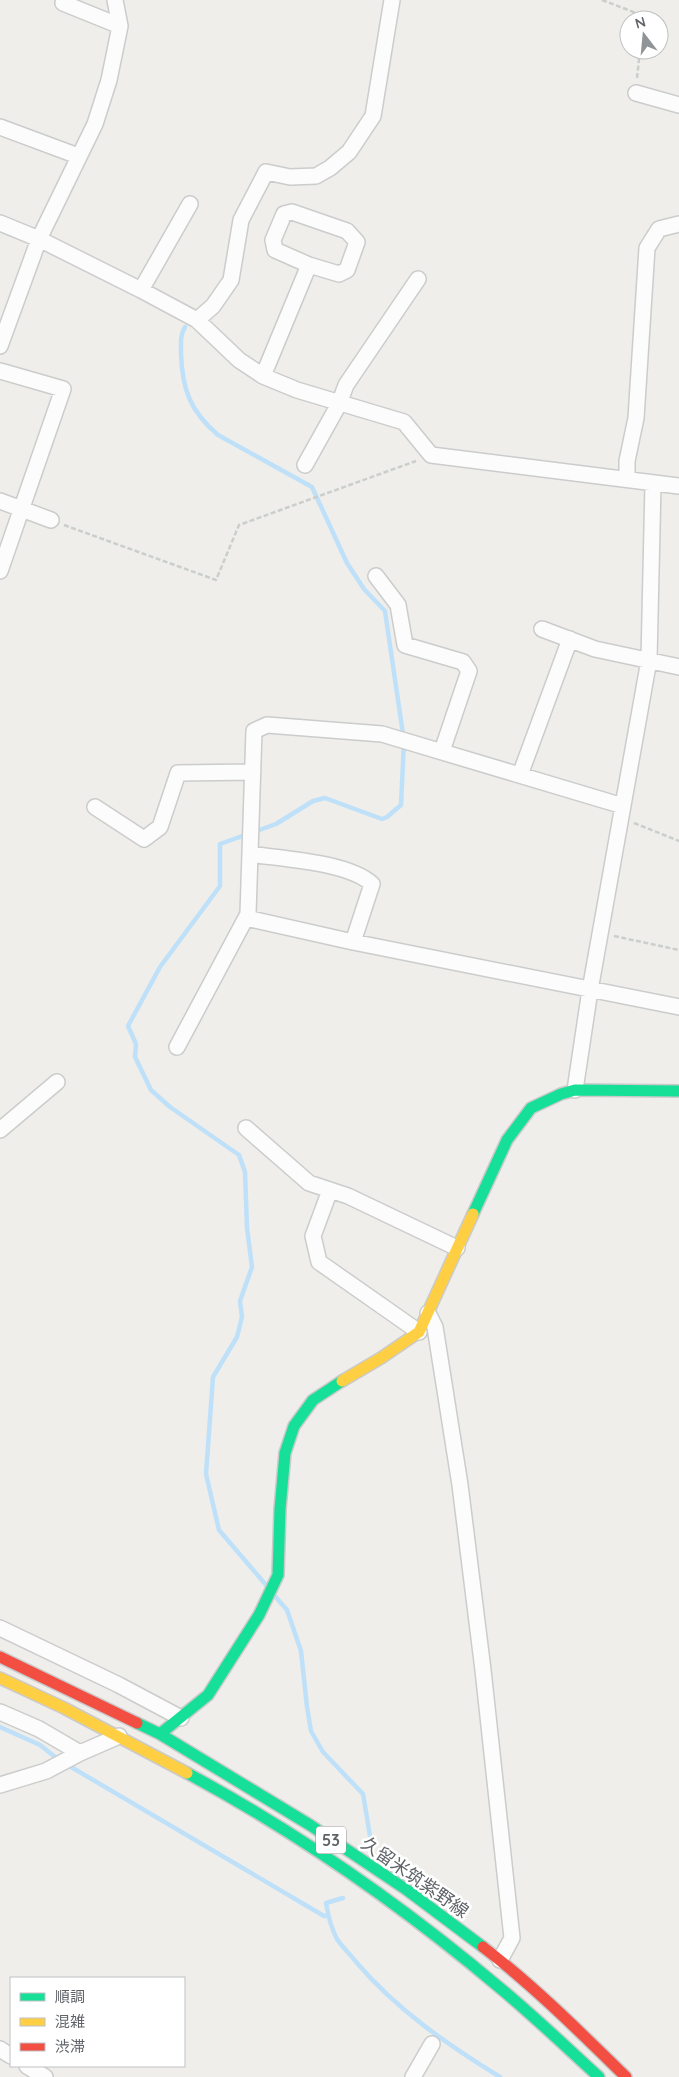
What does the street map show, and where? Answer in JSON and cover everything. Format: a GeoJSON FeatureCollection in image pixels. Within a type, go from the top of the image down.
{"type":"FeatureCollection","features":[{"type":"Feature","properties":{"kind":"main road"},"geometry":{"type":"LineString","coordinates":[[160,1734],[208,1695],[259,1614],[278,1576],[280,1510],[285,1453],[294,1426],[314,1400],[338,1383],[381,1358],[418,1332],[507,1140],[531,1108],[561,1094],[575,1090],[679,1091]]}},
{"type":"Feature","properties":{"kind":"main road","name":"久留米筑紫野線"},"geometry":{"type":"LineString","coordinates":[[0,1656],[160,1734],[310,1825],[383,1874],[500,1960],[576,2028],[626,2077]]}},
{"type":"Feature","properties":{"kind":"main road","name":"久留米筑紫野線"},"geometry":{"type":"LineString","coordinates":[[0,1678],[119,1736],[227,1795],[406,1913],[487,1976],[598,2077]]}},
{"type":"Feature","properties":{"kind":"street"},"geometry":{"type":"LineString","coordinates":[[0,346],[39,240],[95,124],[101,106],[109,80],[120,26],[115,0]]}},
{"type":"Feature","properties":{"kind":"street"},"geometry":{"type":"LineString","coordinates":[[197,320],[213,306],[231,280],[241,220],[266,172],[290,177],[316,176],[330,168],[349,152],[373,116],[392,0]]}},
{"type":"Feature","properties":{"kind":"street"},"geometry":{"type":"LineString","coordinates":[[63,3],[120,26]]}},
{"type":"Feature","properties":{"kind":"street"},"geometry":{"type":"LineString","coordinates":[[636,94],[679,105]]}},
{"type":"Feature","properties":{"kind":"street"},"geometry":{"type":"LineString","coordinates":[[0,127],[78,156]]}},
{"type":"Feature","properties":{"kind":"street"},"geometry":{"type":"LineString","coordinates":[[141,290],[190,204]]}},
{"type":"Feature","properties":{"kind":"street"},"geometry":{"type":"LineString","coordinates":[[292,212],[347,231],[357,242],[347,270],[338,274],[309,265],[276,250],[273,240],[284,214],[292,212]]}},
{"type":"Feature","properties":{"kind":"street"},"geometry":{"type":"LineString","coordinates":[[0,223],[141,290],[197,320],[239,360],[263,376],[297,390],[404,422],[431,455],[679,486]]}},
{"type":"Feature","properties":{"kind":"street"},"geometry":{"type":"LineString","coordinates":[[627,479],[627,461],[636,418],[647,248],[659,229],[679,224]]}},
{"type":"Feature","properties":{"kind":"street"},"geometry":{"type":"LineString","coordinates":[[263,376],[309,265]]}},
{"type":"Feature","properties":{"kind":"street"},"geometry":{"type":"LineString","coordinates":[[305,465],[340,404],[346,385],[418,279]]}},
{"type":"Feature","properties":{"kind":"street"},"geometry":{"type":"LineString","coordinates":[[0,372],[63,389],[0,571]]}},
{"type":"Feature","properties":{"kind":"street"},"geometry":{"type":"LineString","coordinates":[[575,1090],[590,990],[649,660],[653,484]]}},
{"type":"Feature","properties":{"kind":"street"},"geometry":{"type":"LineString","coordinates":[[0,501],[51,520]]}},
{"type":"Feature","properties":{"kind":"street"},"geometry":{"type":"LineString","coordinates":[[376,576],[398,604],[405,645],[463,662],[468,671],[442,751]]}},
{"type":"Feature","properties":{"kind":"street"},"geometry":{"type":"LineString","coordinates":[[542,629],[595,649],[679,667]]}},
{"type":"Feature","properties":{"kind":"street"},"geometry":{"type":"LineString","coordinates":[[520,775],[570,640]]}},
{"type":"Feature","properties":{"kind":"street"},"geometry":{"type":"LineString","coordinates":[[177,1047],[248,914],[254,731],[267,725],[382,734],[520,775],[622,812]]}},
{"type":"Feature","properties":{"kind":"street"},"geometry":{"type":"LineString","coordinates":[[95,808],[144,839],[160,827],[178,773],[253,772]]}},
{"type":"Feature","properties":{"kind":"street"},"geometry":{"type":"LineString","coordinates":[[250,854],[330,866],[364,877],[372,884],[353,942]]}},
{"type":"Feature","properties":{"kind":"street"},"geometry":{"type":"LineString","coordinates":[[246,918],[353,942],[679,1007]]}},
{"type":"Feature","properties":{"kind":"street"},"geometry":{"type":"LineString","coordinates":[[0,1130],[57,1082]]}},
{"type":"Feature","properties":{"kind":"street"},"geometry":{"type":"LineString","coordinates":[[246,1128],[309,1183],[348,1196],[457,1248]]}},
{"type":"Feature","properties":{"kind":"street"},"geometry":{"type":"LineString","coordinates":[[330,1190],[313,1236],[319,1262],[418,1332]]}},
{"type":"Feature","properties":{"kind":"street"},"geometry":{"type":"LineString","coordinates":[[428,1313],[435,1327],[460,1484],[486,1690],[512,1938],[500,1960]]}},
{"type":"Feature","properties":{"kind":"street"},"geometry":{"type":"LineString","coordinates":[[0,1628],[119,1685],[181,1718]]}},
{"type":"Feature","properties":{"kind":"street"},"geometry":{"type":"LineString","coordinates":[[0,1712],[39,1729],[80,1753]]}},
{"type":"Feature","properties":{"kind":"street"},"geometry":{"type":"LineString","coordinates":[[0,1786],[46,1771],[80,1753],[119,1736]]}},
{"type":"Feature","properties":{"kind":"street"},"geometry":{"type":"LineString","coordinates":[[413,2077],[432,2044]]}},
{"type":"Feature","properties":{"kind":"street"},"geometry":{"type":"LineString","coordinates":[[29,2067],[45,2077]]}},
{"type":"Feature","properties":{"kind":"path"},"geometry":{"type":"LineString","coordinates":[[602,0],[628,10]]}},
{"type":"Feature","properties":{"kind":"path"},"geometry":{"type":"LineString","coordinates":[[636,94],[639,60]]}},
{"type":"Feature","properties":{"kind":"path"},"geometry":{"type":"LineString","coordinates":[[51,520],[216,580],[238,525],[431,455]]}},
{"type":"Feature","properties":{"kind":"path"},"geometry":{"type":"LineString","coordinates":[[622,812],[679,841]]}},
{"type":"Feature","properties":{"kind":"path"},"geometry":{"type":"LineString","coordinates":[[600,932],[679,950]]}},
{"type":"Feature","properties":{"kind":"waterway"},"geometry":{"type":"LineString","coordinates":[[185,327],[181,342],[183,378],[194,408],[218,435],[312,487],[347,563],[364,589],[385,611],[404,741],[401,805],[387,817],[382,819],[325,798],[313,801],[276,824],[220,844],[220,886],[160,967],[128,1026],[136,1044],[135,1057],[151,1090],[170,1107],[239,1155],[245,1172],[247,1228],[252,1267],[240,1301],[242,1317],[237,1337],[213,1377],[206,1474],[219,1530],[266,1585]]}},
{"type":"Feature","properties":{"kind":"waterway"},"geometry":{"type":"LineString","coordinates":[[274,1595],[287,1610],[301,1651],[311,1731],[323,1752],[363,1794],[371,1842]]}},
{"type":"Feature","properties":{"kind":"waterway"},"geometry":{"type":"LineString","coordinates":[[0,1727],[40,1745],[59,1760]]}},
{"type":"Feature","properties":{"kind":"waterway"},"geometry":{"type":"LineString","coordinates":[[66,1764],[324,1916],[328,1916]]}},
{"type":"Feature","properties":{"kind":"waterway"},"geometry":{"type":"LineString","coordinates":[[343,1898],[326,1903],[331,1926],[341,1945],[372,1980],[424,2026],[500,2077]]}},
{"type":"Feature","properties":{"kind":"traffic: fast"},"geometry":{"type":"LineString","coordinates":[[473,1214],[507,1140],[531,1108],[561,1094],[575,1090],[679,1091]]}},
{"type":"Feature","properties":{"kind":"traffic: fast"},"geometry":{"type":"LineString","coordinates":[[160,1734],[208,1695],[259,1615],[278,1575],[280,1509],[285,1453],[294,1426],[313,1400],[342,1381]]}},
{"type":"Feature","properties":{"kind":"traffic: fast"},"geometry":{"type":"LineString","coordinates":[[137,1723],[160,1734],[310,1825],[407,1890],[483,1947]]}},
{"type":"Feature","properties":{"kind":"traffic: fast"},"geometry":{"type":"LineString","coordinates":[[187,1773],[310,1846],[388,1900],[500,1988],[599,2077]]}},
{"type":"Feature","properties":{"kind":"traffic: slow"},"geometry":{"type":"LineString","coordinates":[[342,1381],[381,1358],[419,1332],[473,1214]]}},
{"type":"Feature","properties":{"kind":"traffic: slow"},"geometry":{"type":"LineString","coordinates":[[0,1678],[64,1708],[187,1773]]}},
{"type":"Feature","properties":{"kind":"traffic: jam"},"geometry":{"type":"LineString","coordinates":[[0,1657],[137,1723]]}},
{"type":"Feature","properties":{"kind":"traffic: jam"},"geometry":{"type":"LineString","coordinates":[[483,1947],[539,1993],[626,2077]]}}]}
